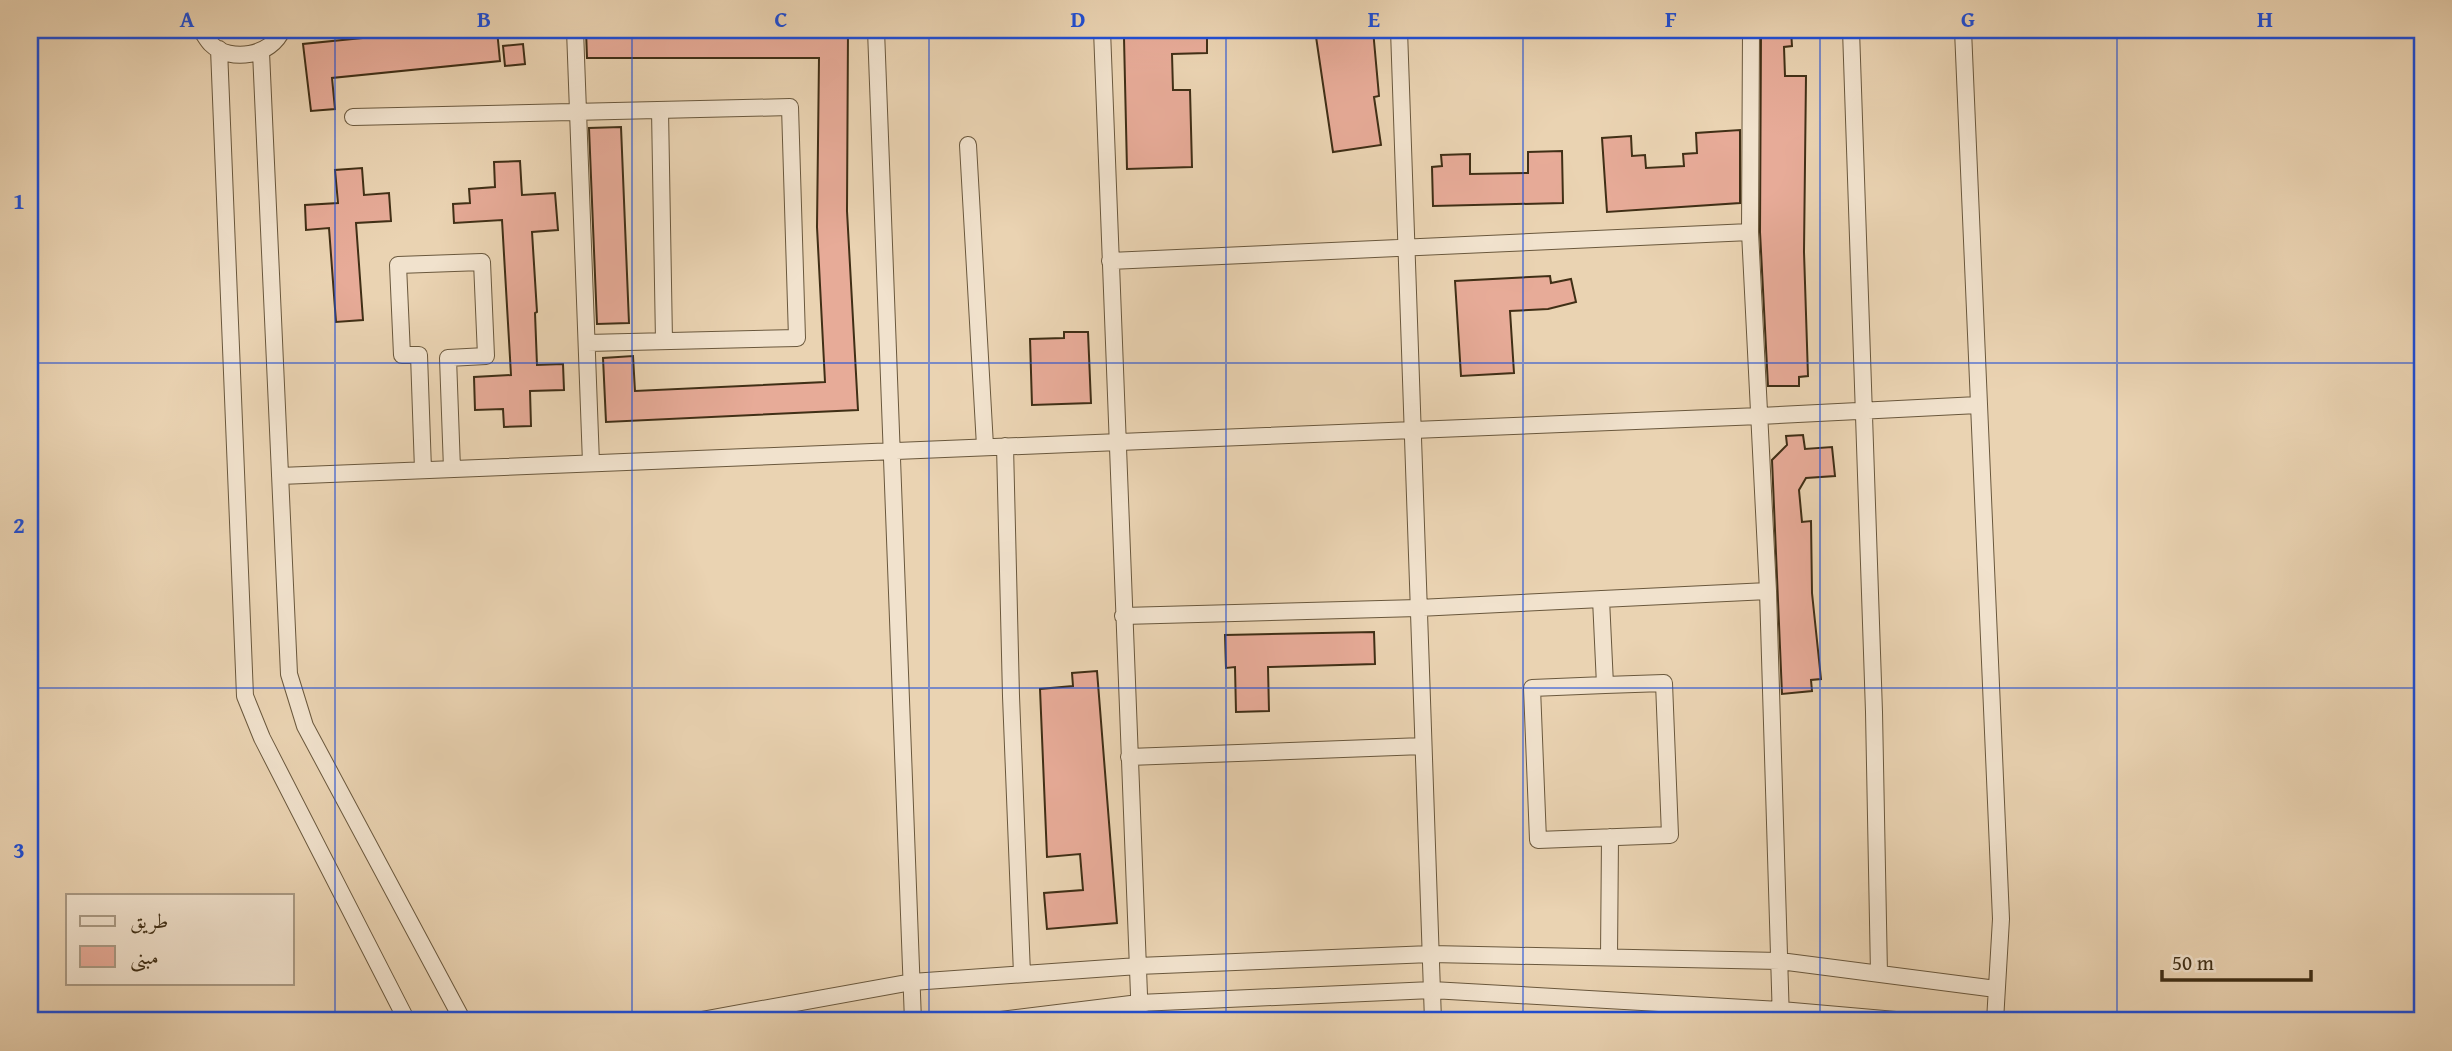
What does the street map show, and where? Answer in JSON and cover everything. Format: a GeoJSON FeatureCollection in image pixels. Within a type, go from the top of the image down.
{"type":"FeatureCollection","features":[{"type":"Feature","properties":{"kind":"street"},"geometry":{"type":"LineString","coordinates":[[201,30],[211,45],[235,55],[261,52],[282,30]]}},
{"type":"Feature","properties":{"kind":"street"},"geometry":{"type":"LineString","coordinates":[[575,30],[592,463]]}},
{"type":"Feature","properties":{"kind":"street"},"geometry":{"type":"LineString","coordinates":[[876,30],[890,451],[914,1021]]}},
{"type":"Feature","properties":{"kind":"street"},"geometry":{"type":"LineString","coordinates":[[1102,30],[1140,1021]]}},
{"type":"Feature","properties":{"kind":"street"},"geometry":{"type":"LineString","coordinates":[[1399,30],[1433,1021]]}},
{"type":"Feature","properties":{"kind":"street"},"geometry":{"type":"LineString","coordinates":[[1751,30],[1749,232],[1768,592],[1781,1016]]}},
{"type":"Feature","properties":{"kind":"street"},"geometry":{"type":"LineString","coordinates":[[1851,30],[1879,974]]}},
{"type":"Feature","properties":{"kind":"street"},"geometry":{"type":"LineString","coordinates":[[1963,30],[2001,919],[1995,1021]]}},
{"type":"Feature","properties":{"kind":"street"},"geometry":{"type":"LineString","coordinates":[[219,48],[245,695],[262,738],[407,1021]]}},
{"type":"Feature","properties":{"kind":"street"},"geometry":{"type":"LineString","coordinates":[[261,52],[289,674],[305,726],[463,1021]]}},
{"type":"Feature","properties":{"kind":"street"},"geometry":{"type":"LineString","coordinates":[[353,117],[790,107],[797,338],[587,343]]}},
{"type":"Feature","properties":{"kind":"street"},"geometry":{"type":"LineString","coordinates":[[660,110],[664,341]]}},
{"type":"Feature","properties":{"kind":"street"},"geometry":{"type":"LineString","coordinates":[[968,145],[985,446]]}},
{"type":"Feature","properties":{"kind":"street"},"geometry":{"type":"LineString","coordinates":[[1110,261],[1749,232]]}},
{"type":"Feature","properties":{"kind":"street"},"geometry":{"type":"LineString","coordinates":[[423,470],[419,355],[401,355],[398,265],[482,262],[486,356],[448,358],[452,469]]}},
{"type":"Feature","properties":{"kind":"street"},"geometry":{"type":"LineString","coordinates":[[280,476],[1979,405]]}},
{"type":"Feature","properties":{"kind":"street"},"geometry":{"type":"LineString","coordinates":[[1005,446],[1011,696],[1023,974]]}},
{"type":"Feature","properties":{"kind":"street"},"geometry":{"type":"LineString","coordinates":[[1123,616],[1418,608],[1768,592]]}},
{"type":"Feature","properties":{"kind":"street"},"geometry":{"type":"LineString","coordinates":[[1601,598],[1605,685]]}},
{"type":"Feature","properties":{"kind":"street"},"geometry":{"type":"LineString","coordinates":[[1664,683],[1670,835],[1538,840],[1532,688],[1605,685],[1664,683]]}},
{"type":"Feature","properties":{"kind":"street"},"geometry":{"type":"LineString","coordinates":[[1129,757],[1423,746]]}},
{"type":"Feature","properties":{"kind":"street"},"geometry":{"type":"LineString","coordinates":[[1609,957],[1610,837]]}},
{"type":"Feature","properties":{"kind":"street"},"geometry":{"type":"LineString","coordinates":[[696,1021],[912,982],[1138,966],[1431,954],[1780,961],[1997,989]]}},
{"type":"Feature","properties":{"kind":"street"},"geometry":{"type":"LineString","coordinates":[[993,1021],[1139,1003],[1432,990],[1781,1016],[1907,1021]]}},
{"type":"Feature","properties":{"kind":"building"},"geometry":{"type":"Polygon","coordinates":[[[442,30],[497,30],[500,61],[332,78],[335,109],[311,111],[303,44],[442,30]]]}},
{"type":"Feature","properties":{"kind":"building"},"geometry":{"type":"Polygon","coordinates":[[[586,30],[848,30],[847,211],[858,410],[606,422],[603,358],[633,356],[635,391],[825,382],[817,227],[819,58],[587,58],[586,30]]]}},
{"type":"Feature","properties":{"kind":"building"},"geometry":{"type":"Polygon","coordinates":[[[1142,30],[1207,30],[1207,53],[1172,54],[1173,90],[1190,90],[1192,167],[1127,169],[1124,38],[1143,38],[1142,30]]]}},
{"type":"Feature","properties":{"kind":"building"},"geometry":{"type":"Polygon","coordinates":[[[1315,30],[1373,30],[1379,96],[1374,97],[1381,145],[1333,152],[1315,30]]]}},
{"type":"Feature","properties":{"kind":"building"},"geometry":{"type":"Polygon","coordinates":[[[1761,30],[1791,30],[1792,46],[1784,47],[1785,76],[1806,76],[1804,252],[1808,376],[1799,377],[1799,386],[1768,386],[1760,232],[1761,30]]]}},
{"type":"Feature","properties":{"kind":"building"},"geometry":{"type":"Polygon","coordinates":[[[523,44],[525,64],[505,66],[503,46],[523,44]]]}},
{"type":"Feature","properties":{"kind":"building"},"geometry":{"type":"Polygon","coordinates":[[[621,127],[629,323],[597,324],[589,128],[621,127]]]}},
{"type":"Feature","properties":{"kind":"building"},"geometry":{"type":"Polygon","coordinates":[[[1740,130],[1740,203],[1607,212],[1602,138],[1631,136],[1632,156],[1645,155],[1646,168],[1684,166],[1683,154],[1697,153],[1696,133],[1740,130]]]}},
{"type":"Feature","properties":{"kind":"building"},"geometry":{"type":"Polygon","coordinates":[[[1562,151],[1563,203],[1433,206],[1432,167],[1442,166],[1441,155],[1470,154],[1470,174],[1528,173],[1528,152],[1562,151]]]}},
{"type":"Feature","properties":{"kind":"building"},"geometry":{"type":"Polygon","coordinates":[[[520,161],[522,195],[555,193],[558,230],[532,232],[537,365],[563,364],[564,390],[530,391],[531,426],[504,427],[503,409],[475,410],[474,377],[511,375],[502,220],[454,223],[453,204],[470,203],[469,189],[495,187],[494,162],[520,161]]]}},
{"type":"Feature","properties":{"kind":"building"},"geometry":{"type":"Polygon","coordinates":[[[362,168],[364,195],[389,193],[391,221],[356,223],[363,320],[336,322],[329,228],[306,230],[305,205],[338,203],[335,170],[362,168]]]}},
{"type":"Feature","properties":{"kind":"building"},"geometry":{"type":"Polygon","coordinates":[[[1550,276],[1551,283],[1571,279],[1576,302],[1548,309],[1510,311],[1514,373],[1461,376],[1455,281],[1550,276]]]}},
{"type":"Feature","properties":{"kind":"building"},"geometry":{"type":"Polygon","coordinates":[[[1064,332],[1088,332],[1091,403],[1032,405],[1030,339],[1064,338],[1064,332]]]}},
{"type":"Feature","properties":{"kind":"building"},"geometry":{"type":"Polygon","coordinates":[[[1803,435],[1805,449],[1832,447],[1835,476],[1806,478],[1799,490],[1802,522],[1811,521],[1812,593],[1821,679],[1811,680],[1812,691],[1782,694],[1772,460],[1787,445],[1786,436],[1803,435]]]}},
{"type":"Feature","properties":{"kind":"building"},"geometry":{"type":"Polygon","coordinates":[[[1374,632],[1375,664],[1268,667],[1269,711],[1236,712],[1235,667],[1226,668],[1225,635],[1374,632]]]}},
{"type":"Feature","properties":{"kind":"building"},"geometry":{"type":"Polygon","coordinates":[[[1097,671],[1117,923],[1047,929],[1044,893],[1083,890],[1080,854],[1047,857],[1040,689],[1073,686],[1072,673],[1097,671]]]}}]}
